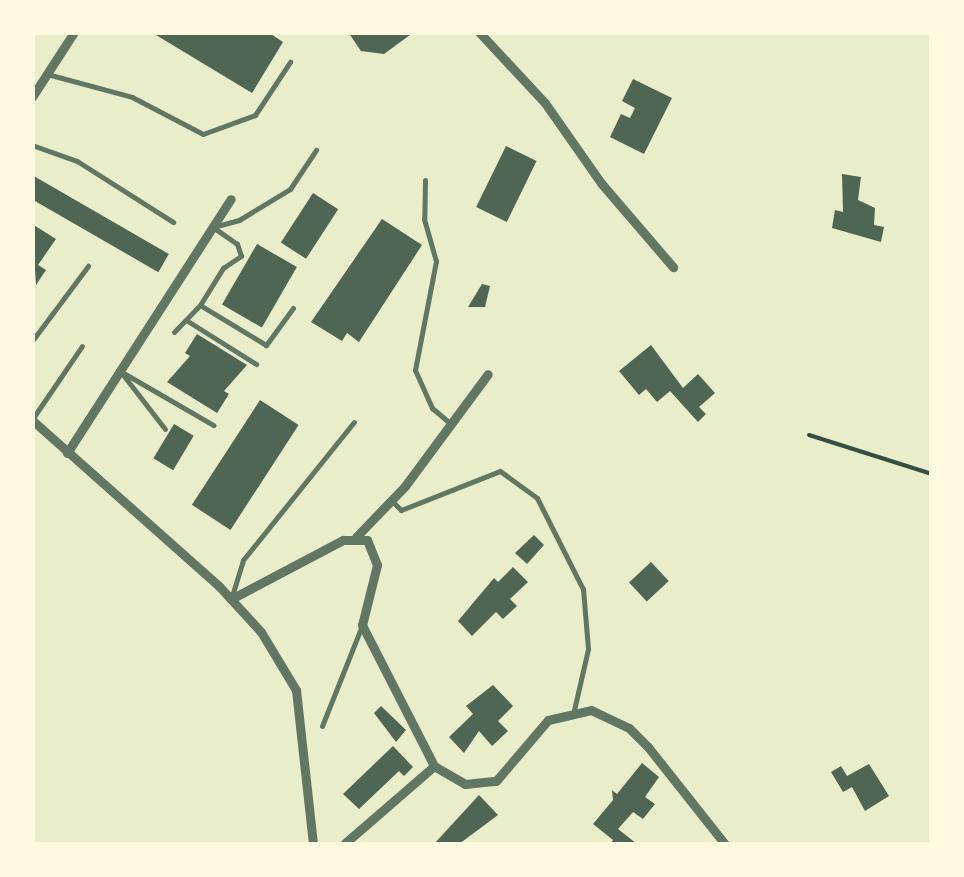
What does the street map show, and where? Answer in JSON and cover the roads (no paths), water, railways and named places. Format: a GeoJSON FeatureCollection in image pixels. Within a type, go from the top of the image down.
{"type":"FeatureCollection","features":[{"type":"Feature","properties":{"kind":"street"},"geometry":{"type":"LineString","coordinates":[[32,97],[74,32]]}},
{"type":"Feature","properties":{"kind":"street"},"geometry":{"type":"LineString","coordinates":[[479,32],[545,103],[601,182],[673,266]]}},
{"type":"Feature","properties":{"kind":"street"},"geometry":{"type":"LineString","coordinates":[[67,454],[230,199]]}},
{"type":"Feature","properties":{"kind":"street"},"geometry":{"type":"LineString","coordinates":[[231,599],[356,537],[392,501],[488,374]]}},
{"type":"Feature","properties":{"kind":"street"},"geometry":{"type":"LineString","coordinates":[[32,420],[231,599],[262,632],[296,690],[313,844]]}},
{"type":"Feature","properties":{"kind":"street"},"geometry":{"type":"LineString","coordinates":[[356,537],[367,540],[377,564],[362,625],[434,766],[465,784],[496,781],[548,720],[574,710],[608,715],[629,728],[687,790],[724,844]]}},
{"type":"Feature","properties":{"kind":"street"},"geometry":{"type":"LineString","coordinates":[[344,844],[434,766]]}},
{"type":"Feature","properties":{"kind":"lane"},"geometry":{"type":"LineString","coordinates":[[47,74],[132,97],[203,134],[255,115],[290,62]]}},
{"type":"Feature","properties":{"kind":"lane"},"geometry":{"type":"LineString","coordinates":[[32,145],[77,161],[173,222]]}},
{"type":"Feature","properties":{"kind":"lane"},"geometry":{"type":"LineString","coordinates":[[213,227],[239,220],[290,189],[316,150]]}},
{"type":"Feature","properties":{"kind":"lane"},"geometry":{"type":"LineString","coordinates":[[425,180],[424,218],[436,261],[415,370],[432,408],[450,423]]}},
{"type":"Feature","properties":{"kind":"lane"},"geometry":{"type":"LineString","coordinates":[[174,332],[200,305],[223,268],[241,256],[236,244],[213,227]]}},
{"type":"Feature","properties":{"kind":"lane"},"geometry":{"type":"LineString","coordinates":[[32,342],[88,266]]}},
{"type":"Feature","properties":{"kind":"lane"},"geometry":{"type":"LineString","coordinates":[[200,305],[266,345],[293,308]]}},
{"type":"Feature","properties":{"kind":"lane"},"geometry":{"type":"LineString","coordinates":[[186,320],[256,364]]}},
{"type":"Feature","properties":{"kind":"lane"},"geometry":{"type":"LineString","coordinates":[[32,420],[82,346]]}},
{"type":"Feature","properties":{"kind":"lane"},"geometry":{"type":"LineString","coordinates":[[120,371],[213,425]]}},
{"type":"Feature","properties":{"kind":"lane"},"geometry":{"type":"LineString","coordinates":[[120,371],[165,429]]}},
{"type":"Feature","properties":{"kind":"lane"},"geometry":{"type":"LineString","coordinates":[[231,599],[243,560],[354,422]]}},
{"type":"Feature","properties":{"kind":"lane"},"geometry":{"type":"LineString","coordinates":[[392,501],[401,510],[500,471],[537,498],[583,589],[588,649],[574,710]]}},
{"type":"Feature","properties":{"kind":"lane"},"geometry":{"type":"LineString","coordinates":[[322,726],[362,625]]}}]}
